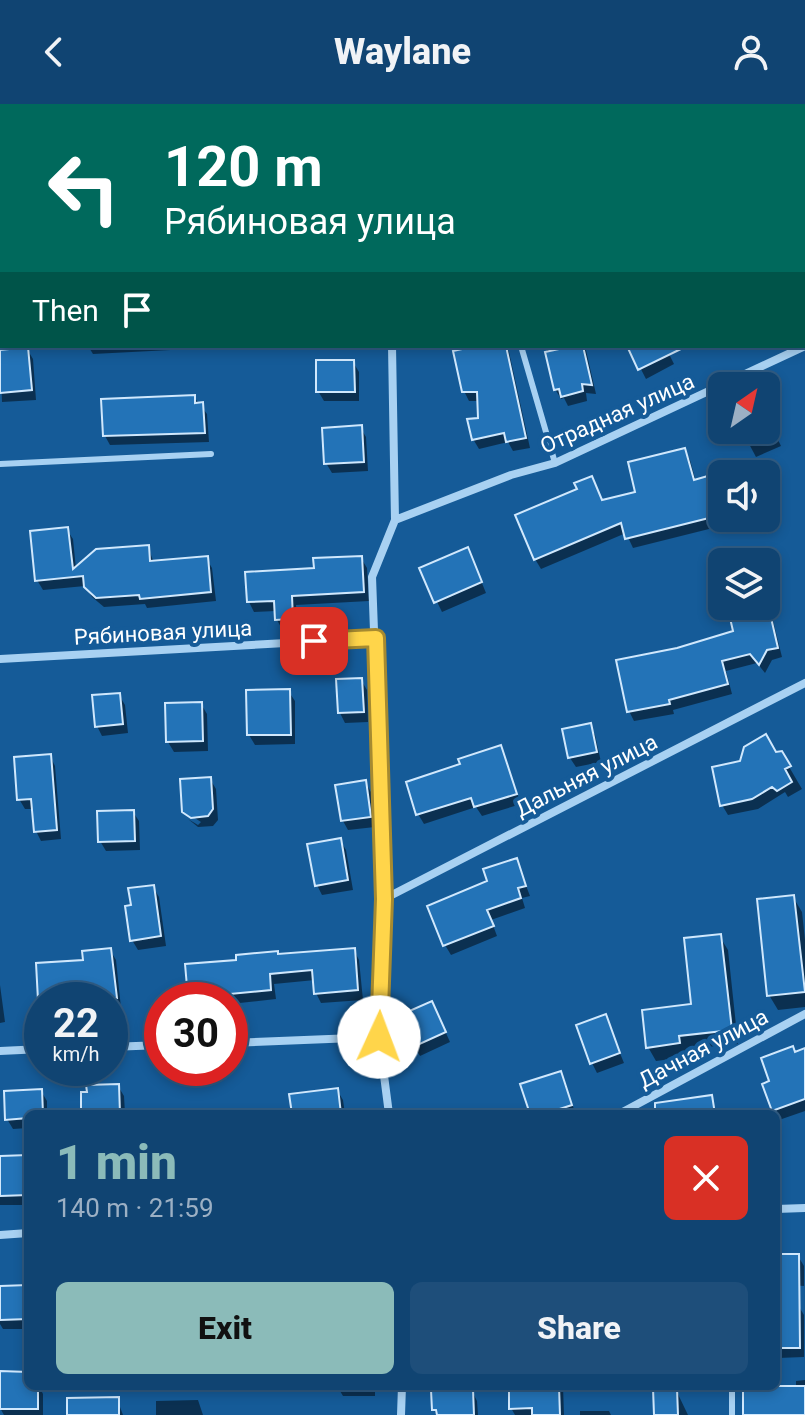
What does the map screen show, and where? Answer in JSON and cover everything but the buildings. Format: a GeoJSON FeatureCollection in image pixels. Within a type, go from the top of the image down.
{"type":"FeatureCollection","features":[{"type":"Feature","properties":{"kind":"street"},"geometry":{"type":"LineString","coordinates":[[388,1110],[379,1037],[384,899],[372,577],[395,520],[392,348]]}},
{"type":"Feature","properties":{"kind":"street","name":"Отрадная улица"},"geometry":{"type":"LineString","coordinates":[[395,520],[511,475],[555,463],[801,348]]}},
{"type":"Feature","properties":{"kind":"street","name":"Рябиновая улица"},"geometry":{"type":"LineString","coordinates":[[0,659],[376,638]]}},
{"type":"Feature","properties":{"kind":"street","name":"Дальняя улица"},"geometry":{"type":"LineString","coordinates":[[384,899],[805,683]]}},
{"type":"Feature","properties":{"kind":"street","name":"Дачная улица"},"geometry":{"type":"LineString","coordinates":[[626,1110],[805,1014]]}},
{"type":"Feature","properties":{"kind":"street"},"geometry":{"type":"LineString","coordinates":[[248,1042],[379,1037]]}},
{"type":"Feature","properties":{"kind":"street"},"geometry":{"type":"LineString","coordinates":[[0,1051],[24,1050]]}},
{"type":"Feature","properties":{"kind":"street"},"geometry":{"type":"LineString","coordinates":[[780,1209],[805,1208]]}},
{"type":"Feature","properties":{"kind":"street"},"geometry":{"type":"LineString","coordinates":[[0,1235],[24,1233]]}},
{"type":"Feature","properties":{"kind":"street"},"geometry":{"type":"LineString","coordinates":[[401,1415],[402,1390]]}},
{"type":"Feature","properties":{"kind":"lane"},"geometry":{"type":"LineString","coordinates":[[522,348],[555,463]]}},
{"type":"Feature","properties":{"kind":"lane"},"geometry":{"type":"LineString","coordinates":[[0,464],[211,454]]}},
{"type":"Feature","properties":{"kind":"lane"},"geometry":{"type":"LineString","coordinates":[[732,1390],[732,1415]]}},
{"type":"Feature","properties":{"kind":"route"},"geometry":{"type":"LineString","coordinates":[[314,641],[376,638],[384,899],[379,1037]]}}]}
